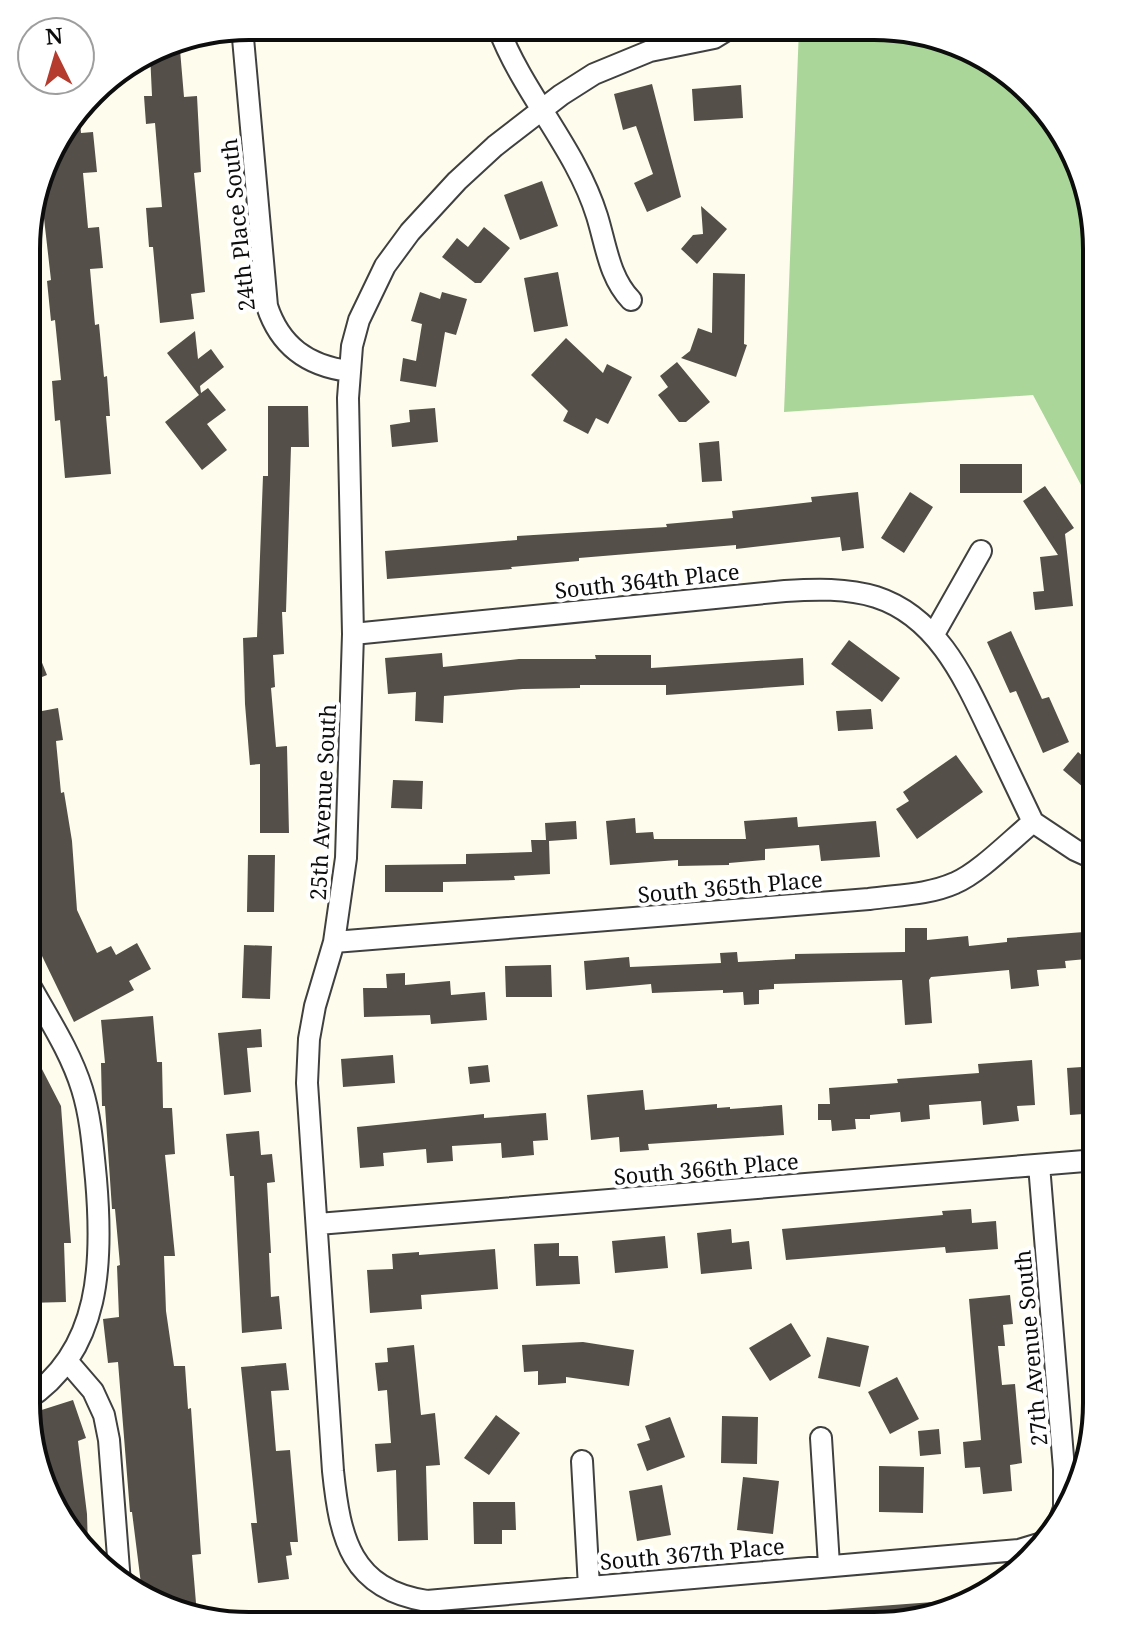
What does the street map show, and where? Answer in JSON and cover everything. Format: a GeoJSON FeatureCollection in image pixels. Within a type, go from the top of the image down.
{"type":"FeatureCollection","features":[{"type":"Feature","properties":{"kind":"street","name":"24th Place South"},"geometry":{"type":"LineString","coordinates":[[243,40],[264,286],[273,323],[281,337],[302,356],[329,368],[349,371]]}},
{"type":"Feature","properties":{"kind":"street"},"geometry":{"type":"LineString","coordinates":[[504,40],[540,111],[585,186],[613,277],[631,300]]}},
{"type":"Feature","properties":{"kind":"street","name":"25th Avenue South"},"geometry":{"type":"LineString","coordinates":[[356,1563],[340,1523],[334,1483],[307,1083],[309,1039],[315,1006],[334,942],[348,837],[353,634],[349,371],[359,320],[385,266],[419,221],[495,146],[594,74],[666,46],[696,40]]}},
{"type":"Feature","properties":{"kind":"street"},"geometry":{"type":"LineString","coordinates":[[934,634],[981,551]]}},
{"type":"Feature","properties":{"kind":"street","name":"South 364th Place"},"geometry":{"type":"LineString","coordinates":[[353,634],[664,601],[814,589],[876,597],[913,615],[934,634],[960,673],[1033,822]]}},
{"type":"Feature","properties":{"kind":"street"},"geometry":{"type":"LineString","coordinates":[[1033,822],[1083,854]]}},
{"type":"Feature","properties":{"kind":"street","name":"South 365th Place"},"geometry":{"type":"LineString","coordinates":[[334,942],[924,892],[967,877],[1033,822]]}},
{"type":"Feature","properties":{"kind":"street"},"geometry":{"type":"LineString","coordinates":[[40,1003],[78,1078],[89,1120],[100,1237],[99,1272],[86,1321],[68,1362],[40,1389]]}},
{"type":"Feature","properties":{"kind":"street","name":"South 366th Place"},"geometry":{"type":"LineString","coordinates":[[318,1224],[1083,1161]]}},
{"type":"Feature","properties":{"kind":"street","name":"27th Avenue South"},"geometry":{"type":"LineString","coordinates":[[1039,1165],[1064,1490]]}},
{"type":"Feature","properties":{"kind":"street"},"geometry":{"type":"LineString","coordinates":[[68,1362],[93,1391],[104,1415],[109,1440],[119,1566]]}},
{"type":"Feature","properties":{"kind":"street"},"geometry":{"type":"LineString","coordinates":[[821,1438],[829,1565]]}},
{"type":"Feature","properties":{"kind":"street"},"geometry":{"type":"LineString","coordinates":[[582,1461],[589,1587]]}},
{"type":"Feature","properties":{"kind":"street","name":"South 367th Place"},"geometry":{"type":"LineString","coordinates":[[356,1563],[387,1588],[408,1598],[427,1601],[1023,1549]]}},
{"type":"Feature","properties":{"kind":"green space"},"geometry":{"type":"Polygon","coordinates":[[[799,40],[902,42],[928,47],[979,68],[1012,92],[1048,133],[1072,182],[1079,208],[1083,249],[1083,489],[1033,395],[784,412],[799,40]]]}},
{"type":"Feature","properties":{"kind":"building"},"geometry":{"type":"Polygon","coordinates":[[[180,52],[184,97],[197,96],[201,172],[194,173],[205,292],[191,294],[194,319],[160,323],[146,208],[162,207],[155,123],[146,124],[144,96],[152,96],[151,65],[180,52]]]}},
{"type":"Feature","properties":{"kind":"building"},"geometry":{"type":"Polygon","coordinates":[[[652,84],[681,197],[647,212],[634,183],[653,174],[636,126],[623,130],[614,94],[652,84]]]}},
{"type":"Feature","properties":{"kind":"building"},"geometry":{"type":"Polygon","coordinates":[[[741,85],[743,118],[694,121],[692,89],[741,85]]]}},
{"type":"Feature","properties":{"kind":"building"},"geometry":{"type":"Polygon","coordinates":[[[80,126],[81,133],[93,132],[97,172],[83,173],[88,228],[99,227],[103,268],[90,269],[95,325],[99,324],[104,377],[107,376],[110,416],[106,416],[111,474],[65,478],[60,420],[55,421],[52,381],[61,380],[55,320],[51,321],[47,281],[51,280],[43,213],[51,182],[80,126]]]}},
{"type":"Feature","properties":{"kind":"building"},"geometry":{"type":"Polygon","coordinates":[[[542,181],[558,226],[520,240],[504,195],[542,181]]]}},
{"type":"Feature","properties":{"kind":"building"},"geometry":{"type":"Polygon","coordinates":[[[701,206],[727,229],[697,264],[681,249],[693,235],[703,234],[701,206]]]}},
{"type":"Feature","properties":{"kind":"building"},"geometry":{"type":"Polygon","coordinates":[[[484,227],[510,248],[481,283],[475,283],[442,257],[457,238],[468,247],[484,227]]]}},
{"type":"Feature","properties":{"kind":"building"},"geometry":{"type":"Polygon","coordinates":[[[558,272],[568,326],[534,332],[524,278],[558,272]]]}},
{"type":"Feature","properties":{"kind":"building"},"geometry":{"type":"Polygon","coordinates":[[[713,273],[745,274],[744,344],[747,345],[736,377],[681,358],[690,351],[698,328],[712,333],[713,273]]]}},
{"type":"Feature","properties":{"kind":"building"},"geometry":{"type":"Polygon","coordinates":[[[420,292],[440,299],[442,292],[467,299],[456,335],[445,332],[436,387],[400,381],[403,358],[416,361],[422,324],[411,321],[420,292]]]}},
{"type":"Feature","properties":{"kind":"building"},"geometry":{"type":"Polygon","coordinates":[[[195,331],[198,359],[211,349],[224,367],[200,386],[201,393],[208,388],[226,410],[207,424],[227,450],[202,470],[165,422],[199,395],[167,353],[195,331]]]}},
{"type":"Feature","properties":{"kind":"building"},"geometry":{"type":"Polygon","coordinates":[[[566,338],[603,373],[607,364],[632,377],[608,424],[596,418],[588,434],[563,421],[568,411],[531,375],[566,338]]]}},
{"type":"Feature","properties":{"kind":"building"},"geometry":{"type":"Polygon","coordinates":[[[677,362],[710,402],[686,422],[679,422],[658,395],[668,387],[660,376],[677,362]]]}},
{"type":"Feature","properties":{"kind":"building"},"geometry":{"type":"Polygon","coordinates":[[[268,406],[308,406],[309,447],[291,447],[286,612],[282,612],[284,654],[273,655],[275,687],[271,688],[276,747],[287,746],[289,833],[260,833],[260,764],[250,765],[245,704],[243,638],[257,637],[263,476],[268,476],[268,406]]]}},
{"type":"Feature","properties":{"kind":"building"},"geometry":{"type":"Polygon","coordinates":[[[435,408],[438,442],[392,447],[390,425],[410,422],[409,410],[435,408]]]}},
{"type":"Feature","properties":{"kind":"building"},"geometry":{"type":"Polygon","coordinates":[[[719,441],[722,481],[702,482],[699,443],[719,441]]]}},
{"type":"Feature","properties":{"kind":"building"},"geometry":{"type":"Polygon","coordinates":[[[960,464],[1022,464],[1022,493],[960,493],[960,464]]]}},
{"type":"Feature","properties":{"kind":"building"},"geometry":{"type":"Polygon","coordinates":[[[1045,486],[1074,528],[1065,534],[1073,606],[1035,610],[1033,592],[1044,591],[1040,557],[1058,555],[1023,501],[1045,486]]]}},
{"type":"Feature","properties":{"kind":"building"},"geometry":{"type":"Polygon","coordinates":[[[858,492],[864,548],[842,551],[840,537],[736,549],[736,545],[579,558],[579,561],[512,569],[387,579],[385,551],[517,540],[517,536],[667,527],[666,524],[733,518],[732,511],[812,502],[811,497],[858,492]]]}},
{"type":"Feature","properties":{"kind":"building"},"geometry":{"type":"Polygon","coordinates":[[[910,492],[933,507],[904,553],[881,538],[910,492]]]}},
{"type":"Feature","properties":{"kind":"building"},"geometry":{"type":"Polygon","coordinates":[[[1011,631],[1042,699],[1049,697],[1069,742],[1043,753],[1016,691],[1010,693],[987,642],[1011,631]]]}},
{"type":"Feature","properties":{"kind":"building"},"geometry":{"type":"Polygon","coordinates":[[[849,640],[900,678],[882,702],[831,664],[849,640]]]}},
{"type":"Feature","properties":{"kind":"building"},"geometry":{"type":"Polygon","coordinates":[[[442,653],[443,667],[519,659],[596,659],[595,655],[651,655],[651,668],[803,658],[804,685],[666,695],[666,685],[580,685],[580,688],[444,696],[443,723],[415,721],[416,692],[388,694],[385,658],[442,653]]]}},
{"type":"Feature","properties":{"kind":"building"},"geometry":{"type":"Polygon","coordinates":[[[40,658],[47,675],[40,678],[40,658]]]}},
{"type":"Feature","properties":{"kind":"building"},"geometry":{"type":"Polygon","coordinates":[[[40,698],[42,711],[58,708],[63,740],[56,741],[61,793],[64,792],[72,841],[77,910],[97,953],[111,946],[116,955],[137,943],[151,969],[129,981],[134,990],[74,1022],[40,952],[40,698]]]}},
{"type":"Feature","properties":{"kind":"building"},"geometry":{"type":"Polygon","coordinates":[[[871,709],[873,729],[838,731],[836,711],[871,709]]]}},
{"type":"Feature","properties":{"kind":"building"},"geometry":{"type":"Polygon","coordinates":[[[1078,752],[1083,756],[1083,787],[1063,770],[1078,752]]]}},
{"type":"Feature","properties":{"kind":"building"},"geometry":{"type":"Polygon","coordinates":[[[956,755],[983,792],[917,839],[896,809],[909,801],[903,792],[956,755]]]}},
{"type":"Feature","properties":{"kind":"building"},"geometry":{"type":"Polygon","coordinates":[[[393,780],[423,781],[422,809],[391,808],[393,780]]]}},
{"type":"Feature","properties":{"kind":"building"},"geometry":{"type":"Polygon","coordinates":[[[797,817],[798,827],[876,821],[880,857],[821,861],[819,845],[765,849],[765,860],[729,865],[678,866],[678,860],[610,865],[606,821],[635,818],[636,833],[653,832],[654,839],[746,839],[744,821],[797,817]]]}},
{"type":"Feature","properties":{"kind":"building"},"geometry":{"type":"Polygon","coordinates":[[[576,821],[577,839],[549,841],[550,874],[514,876],[515,880],[443,882],[443,892],[385,892],[385,865],[466,864],[466,854],[532,852],[531,840],[546,840],[545,823],[576,821]]]}},
{"type":"Feature","properties":{"kind":"building"},"geometry":{"type":"Polygon","coordinates":[[[248,855],[275,855],[274,912],[247,912],[248,855]]]}},
{"type":"Feature","properties":{"kind":"building"},"geometry":{"type":"Polygon","coordinates":[[[905,928],[927,928],[927,940],[968,936],[969,946],[1007,942],[1007,938],[1083,932],[1083,959],[1065,961],[1066,968],[1037,970],[1039,986],[1011,989],[1009,970],[931,977],[932,1023],[905,1025],[902,980],[774,984],[774,989],[759,990],[759,1004],[744,1005],[743,992],[723,993],[723,990],[652,993],[651,984],[586,990],[584,961],[629,957],[630,967],[721,963],[720,953],[737,952],[738,962],[795,959],[795,954],[905,952],[905,928]]]}},
{"type":"Feature","properties":{"kind":"building"},"geometry":{"type":"Polygon","coordinates":[[[244,945],[272,946],[270,999],[242,998],[244,945]]]}},
{"type":"Feature","properties":{"kind":"building"},"geometry":{"type":"Polygon","coordinates":[[[551,965],[552,997],[506,997],[505,966],[551,965]]]}},
{"type":"Feature","properties":{"kind":"building"},"geometry":{"type":"Polygon","coordinates":[[[405,973],[405,985],[450,981],[451,995],[485,992],[487,1020],[431,1024],[430,1015],[364,1017],[363,988],[387,988],[386,974],[405,973]]]}},
{"type":"Feature","properties":{"kind":"building"},"geometry":{"type":"Polygon","coordinates":[[[153,1016],[157,1062],[162,1062],[163,1108],[172,1108],[175,1154],[165,1155],[175,1256],[164,1256],[166,1311],[174,1366],[185,1366],[188,1409],[191,1408],[201,1554],[192,1555],[196,1605],[141,1582],[130,1512],[118,1362],[108,1363],[103,1319],[119,1317],[117,1266],[120,1265],[115,1209],[112,1209],[105,1106],[102,1106],[101,1063],[105,1063],[101,1020],[153,1016]]]}},
{"type":"Feature","properties":{"kind":"building"},"geometry":{"type":"Polygon","coordinates":[[[261,1029],[262,1047],[247,1048],[251,1092],[224,1095],[218,1033],[261,1029]]]}},
{"type":"Feature","properties":{"kind":"building"},"geometry":{"type":"Polygon","coordinates":[[[393,1055],[395,1083],[343,1087],[341,1059],[393,1055]]]}},
{"type":"Feature","properties":{"kind":"building"},"geometry":{"type":"Polygon","coordinates":[[[1032,1060],[1035,1105],[1017,1106],[1019,1121],[983,1125],[981,1101],[929,1105],[930,1119],[901,1122],[900,1112],[870,1115],[870,1119],[855,1119],[856,1129],[832,1131],[831,1120],[818,1120],[818,1104],[830,1104],[829,1088],[979,1073],[978,1064],[1032,1060]]]}},
{"type":"Feature","properties":{"kind":"building"},"geometry":{"type":"Polygon","coordinates":[[[40,1065],[61,1106],[71,1243],[64,1243],[66,1302],[40,1303],[40,1065]]]}},
{"type":"Feature","properties":{"kind":"building"},"geometry":{"type":"Polygon","coordinates":[[[488,1065],[490,1082],[470,1084],[468,1067],[488,1065]]]}},
{"type":"Feature","properties":{"kind":"building"},"geometry":{"type":"Polygon","coordinates":[[[1083,1067],[1083,1114],[1070,1115],[1067,1068],[1083,1067]]]}},
{"type":"Feature","properties":{"kind":"building"},"geometry":{"type":"Polygon","coordinates":[[[643,1090],[645,1110],[717,1104],[717,1108],[730,1109],[782,1105],[784,1135],[648,1144],[649,1150],[620,1152],[619,1137],[591,1140],[587,1095],[643,1090]]]}},
{"type":"Feature","properties":{"kind":"building"},"geometry":{"type":"Polygon","coordinates":[[[546,1113],[548,1140],[533,1141],[534,1155],[502,1158],[501,1143],[452,1146],[453,1161],[427,1163],[426,1149],[383,1153],[384,1166],[360,1168],[357,1127],[484,1114],[484,1118],[546,1113]]]}},
{"type":"Feature","properties":{"kind":"building"},"geometry":{"type":"Polygon","coordinates":[[[259,1131],[261,1155],[272,1154],[275,1182],[267,1183],[271,1297],[279,1296],[282,1329],[242,1333],[234,1176],[230,1176],[226,1134],[259,1131]]]}},
{"type":"Feature","properties":{"kind":"building"},"geometry":{"type":"Polygon","coordinates":[[[971,1209],[972,1223],[996,1221],[998,1249],[946,1253],[945,1247],[786,1260],[782,1229],[943,1215],[942,1211],[971,1209]]]}},
{"type":"Feature","properties":{"kind":"building"},"geometry":{"type":"Polygon","coordinates":[[[731,1229],[732,1243],[749,1241],[752,1269],[701,1274],[697,1233],[731,1229]]]}},
{"type":"Feature","properties":{"kind":"building"},"geometry":{"type":"Polygon","coordinates":[[[665,1236],[668,1268],[615,1273],[612,1241],[665,1236]]]}},
{"type":"Feature","properties":{"kind":"building"},"geometry":{"type":"Polygon","coordinates":[[[559,1243],[559,1256],[578,1256],[580,1284],[536,1286],[534,1244],[559,1243]]]}},
{"type":"Feature","properties":{"kind":"building"},"geometry":{"type":"Polygon","coordinates":[[[495,1249],[498,1289],[421,1295],[422,1309],[370,1313],[367,1270],[393,1269],[392,1254],[495,1249]]]}},
{"type":"Feature","properties":{"kind":"building"},"geometry":{"type":"Polygon","coordinates":[[[1010,1295],[1013,1324],[1003,1325],[1005,1346],[998,1346],[1002,1385],[1015,1384],[1022,1463],[1010,1465],[1012,1491],[983,1494],[980,1467],[965,1468],[963,1442],[981,1440],[969,1299],[1010,1295]]]}},
{"type":"Feature","properties":{"kind":"building"},"geometry":{"type":"Polygon","coordinates":[[[791,1323],[811,1356],[770,1381],[749,1348],[791,1323]]]}},
{"type":"Feature","properties":{"kind":"building"},"geometry":{"type":"Polygon","coordinates":[[[827,1337],[869,1346],[860,1387],[818,1378],[827,1337]]]}},
{"type":"Feature","properties":{"kind":"building"},"geometry":{"type":"Polygon","coordinates":[[[583,1342],[634,1350],[629,1386],[566,1377],[566,1383],[538,1385],[538,1371],[524,1372],[522,1345],[583,1342]]]}},
{"type":"Feature","properties":{"kind":"building"},"geometry":{"type":"Polygon","coordinates":[[[414,1345],[421,1415],[435,1413],[440,1465],[426,1466],[428,1540],[398,1541],[396,1470],[377,1472],[375,1444],[391,1443],[387,1390],[378,1391],[375,1363],[388,1362],[387,1348],[414,1345]]]}},
{"type":"Feature","properties":{"kind":"building"},"geometry":{"type":"Polygon","coordinates":[[[286,1363],[289,1390],[271,1391],[276,1451],[290,1450],[298,1542],[290,1542],[292,1555],[286,1556],[289,1579],[258,1583],[251,1523],[257,1523],[241,1367],[286,1363]]]}},
{"type":"Feature","properties":{"kind":"building"},"geometry":{"type":"Polygon","coordinates":[[[897,1377],[919,1419],[890,1434],[868,1392],[897,1377]]]}},
{"type":"Feature","properties":{"kind":"building"},"geometry":{"type":"Polygon","coordinates":[[[73,1400],[86,1438],[78,1441],[88,1535],[68,1508],[51,1470],[40,1410],[73,1400]]]}},
{"type":"Feature","properties":{"kind":"building"},"geometry":{"type":"Polygon","coordinates":[[[496,1415],[520,1433],[489,1475],[464,1458],[496,1415]]]}},
{"type":"Feature","properties":{"kind":"building"},"geometry":{"type":"Polygon","coordinates":[[[722,1416],[758,1417],[757,1464],[721,1463],[722,1416]]]}},
{"type":"Feature","properties":{"kind":"building"},"geometry":{"type":"Polygon","coordinates":[[[670,1417],[685,1457],[647,1471],[637,1444],[650,1440],[645,1426],[670,1417]]]}},
{"type":"Feature","properties":{"kind":"building"},"geometry":{"type":"Polygon","coordinates":[[[939,1429],[941,1454],[920,1456],[918,1431],[939,1429]]]}},
{"type":"Feature","properties":{"kind":"building"},"geometry":{"type":"Polygon","coordinates":[[[879,1466],[924,1467],[923,1513],[879,1512],[879,1466]]]}},
{"type":"Feature","properties":{"kind":"building"},"geometry":{"type":"Polygon","coordinates":[[[743,1477],[779,1481],[773,1534],[737,1530],[743,1477]]]}},
{"type":"Feature","properties":{"kind":"building"},"geometry":{"type":"Polygon","coordinates":[[[662,1485],[671,1535],[637,1541],[629,1491],[662,1485]]]}},
{"type":"Feature","properties":{"kind":"building"},"geometry":{"type":"Polygon","coordinates":[[[473,1502],[515,1502],[516,1530],[502,1530],[502,1544],[474,1544],[473,1502]]]}},
{"type":"Feature","properties":{"kind":"building"},"geometry":{"type":"Polygon","coordinates":[[[933,1602],[933,1603],[888,1612],[799,1612],[933,1602]]]}}]}
